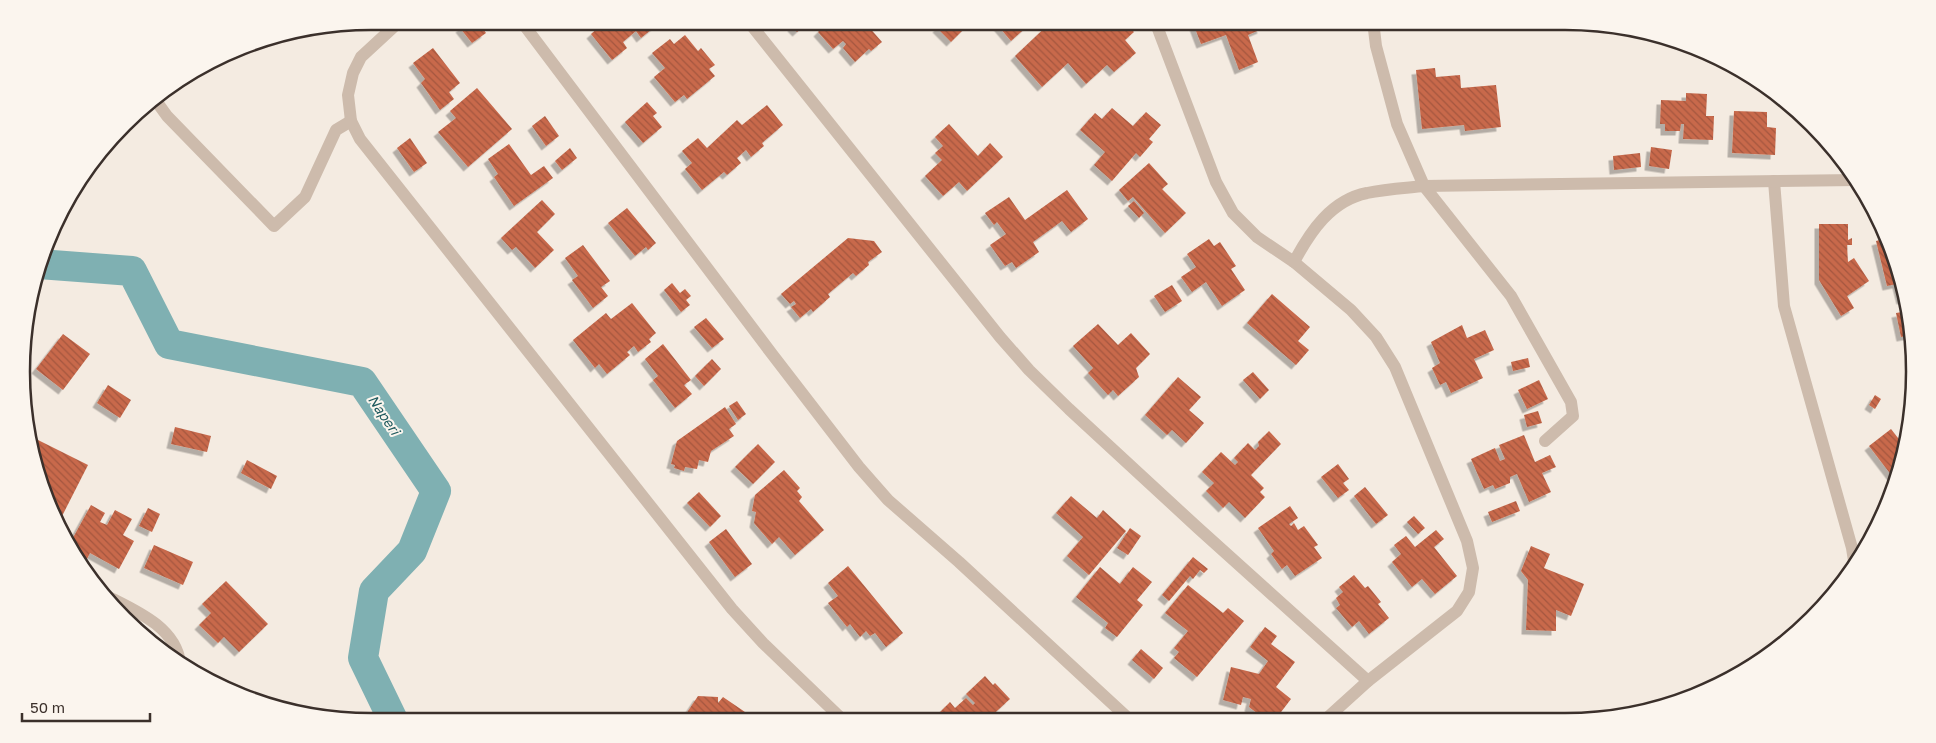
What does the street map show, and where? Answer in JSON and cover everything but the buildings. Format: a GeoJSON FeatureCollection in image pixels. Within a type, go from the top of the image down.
{"type":"FeatureCollection","features":[{"type":"Feature","properties":{"kind":"street"},"geometry":{"type":"LineString","coordinates":[[390,30],[361,57],[353,73],[348,95],[351,121],[360,139],[732,609],[763,643],[836,713]]}},
{"type":"Feature","properties":{"kind":"street"},"geometry":{"type":"LineString","coordinates":[[528,30],[859,467],[894,505],[959,562],[1122,713]]}},
{"type":"Feature","properties":{"kind":"street"},"geometry":{"type":"LineString","coordinates":[[755,30],[1000,337],[1029,370],[1198,528],[1368,681]]}},
{"type":"Feature","properties":{"kind":"street"},"geometry":{"type":"LineString","coordinates":[[1158,30],[1216,182],[1233,212],[1257,237],[1294,262],[1351,310],[1376,337],[1395,367],[1467,541],[1473,568],[1469,592],[1457,611],[1368,681],[1333,713]]}},
{"type":"Feature","properties":{"kind":"street"},"geometry":{"type":"LineString","coordinates":[[1374,30],[1376,46],[1397,124],[1424,186],[1511,296],[1571,402],[1573,416],[1545,441]]}},
{"type":"Feature","properties":{"kind":"street"},"geometry":{"type":"LineString","coordinates":[[159,105],[167,116],[274,226],[305,197],[336,130],[351,121]]}},
{"type":"Feature","properties":{"kind":"street"},"geometry":{"type":"LineString","coordinates":[[1294,262],[1305,241],[1340,203],[1365,193],[1424,186],[1847,180]]}},
{"type":"Feature","properties":{"kind":"street"},"geometry":{"type":"LineString","coordinates":[[1774,181],[1784,306],[1853,553]]}},
{"type":"Feature","properties":{"kind":"street"},"geometry":{"type":"LineString","coordinates":[[121,603],[142,614],[167,634],[177,652]]}},
{"type":"Feature","properties":{"kind":"waterway","name":"Naperi"},"geometry":{"type":"LineString","coordinates":[[47,265],[132,271],[169,344],[362,382],[436,491],[412,551],[374,591],[363,658],[390,713]]}}]}
